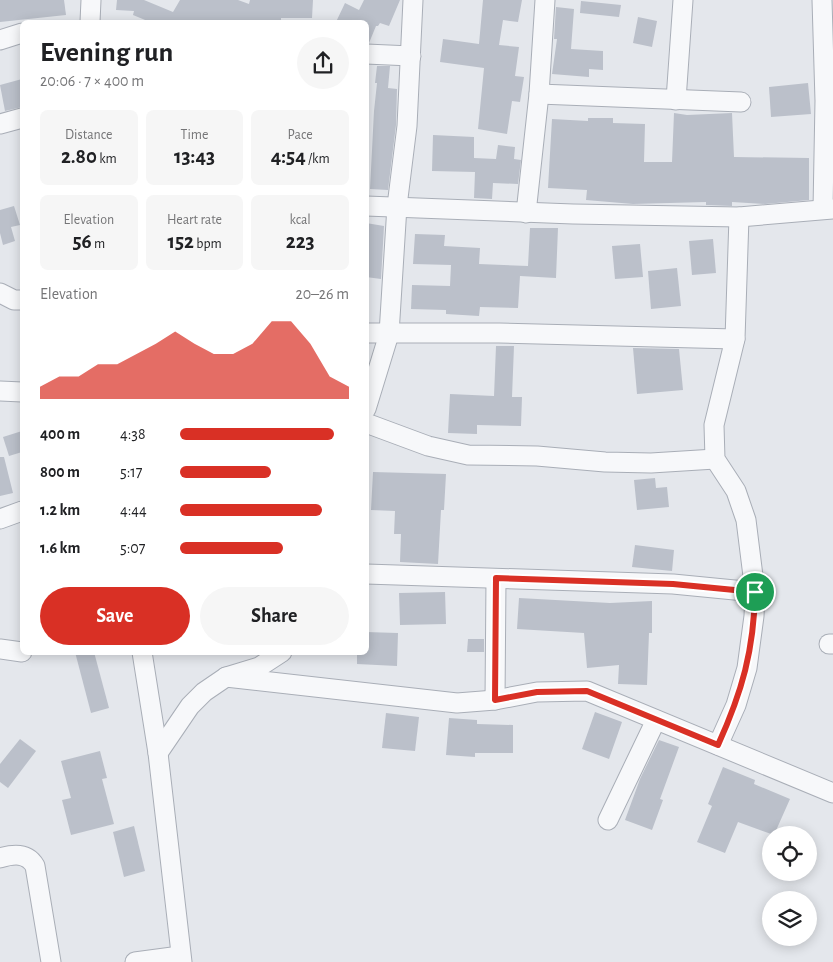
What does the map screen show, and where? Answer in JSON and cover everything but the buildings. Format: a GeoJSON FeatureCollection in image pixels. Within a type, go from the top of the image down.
{"type":"FeatureCollection","features":[{"type":"Feature","properties":{"kind":"street"},"geometry":{"type":"LineString","coordinates":[[90,20],[91,0]]}},
{"type":"Feature","properties":{"kind":"street"},"geometry":{"type":"LineString","coordinates":[[369,399],[389,334],[397,206],[407,126],[413,0]]}},
{"type":"Feature","properties":{"kind":"street"},"geometry":{"type":"LineString","coordinates":[[526,213],[539,94],[545,0]]}},
{"type":"Feature","properties":{"kind":"street"},"geometry":{"type":"LineString","coordinates":[[676,100],[683,0]]}},
{"type":"Feature","properties":{"kind":"street"},"geometry":{"type":"LineString","coordinates":[[369,206],[526,213],[739,217],[828,209],[829,101],[822,0]]}},
{"type":"Feature","properties":{"kind":"street"},"geometry":{"type":"LineString","coordinates":[[0,40],[20,34]]}},
{"type":"Feature","properties":{"kind":"street"},"geometry":{"type":"LineString","coordinates":[[369,54],[411,56]]}},
{"type":"Feature","properties":{"kind":"street"},"geometry":{"type":"LineString","coordinates":[[539,94],[741,102]]}},
{"type":"Feature","properties":{"kind":"street"},"geometry":{"type":"LineString","coordinates":[[0,124],[20,119]]}},
{"type":"Feature","properties":{"kind":"street"},"geometry":{"type":"LineString","coordinates":[[718,745],[736,705],[747,668],[754,616],[755,592],[746,520],[736,491],[715,459],[714,425],[735,340],[739,217]]}},
{"type":"Feature","properties":{"kind":"street"},"geometry":{"type":"LineString","coordinates":[[0,293],[14,300],[20,300]]}},
{"type":"Feature","properties":{"kind":"street"},"geometry":{"type":"LineString","coordinates":[[369,333],[499,332],[735,340]]}},
{"type":"Feature","properties":{"kind":"street"},"geometry":{"type":"LineString","coordinates":[[0,391],[20,392]]}},
{"type":"Feature","properties":{"kind":"street"},"geometry":{"type":"LineString","coordinates":[[369,424],[428,446],[468,455],[537,456],[605,462],[651,463],[715,459]]}},
{"type":"Feature","properties":{"kind":"street"},"geometry":{"type":"LineString","coordinates":[[0,519],[20,512]]}},
{"type":"Feature","properties":{"kind":"street"},"geometry":{"type":"LineString","coordinates":[[369,574],[673,584],[755,592]]}},
{"type":"Feature","properties":{"kind":"street"},"geometry":{"type":"LineString","coordinates":[[495,700],[496,578]]}},
{"type":"Feature","properties":{"kind":"street"},"geometry":{"type":"LineString","coordinates":[[0,649],[20,652]]}},
{"type":"Feature","properties":{"kind":"street"},"geometry":{"type":"LineString","coordinates":[[135,962],[181,959],[158,753],[142,655]]}},
{"type":"Feature","properties":{"kind":"street"},"geometry":{"type":"LineString","coordinates":[[158,753],[190,706],[204,692],[226,677],[259,667],[277,655]]}},
{"type":"Feature","properties":{"kind":"street"},"geometry":{"type":"LineString","coordinates":[[226,677],[457,703],[495,700],[537,692],[587,691],[833,792]]}},
{"type":"Feature","properties":{"kind":"street"},"geometry":{"type":"LineString","coordinates":[[608,820],[656,720]]}},
{"type":"Feature","properties":{"kind":"street"},"geometry":{"type":"LineString","coordinates":[[0,858],[14,854],[25,857],[35,866],[51,962]]}},
{"type":"Feature","properties":{"kind":"route"},"geometry":{"type":"LineString","coordinates":[[496,578],[673,584],[755,592],[754,616],[747,668],[736,705],[718,745],[587,691],[537,692],[495,700],[496,578]]}}]}
